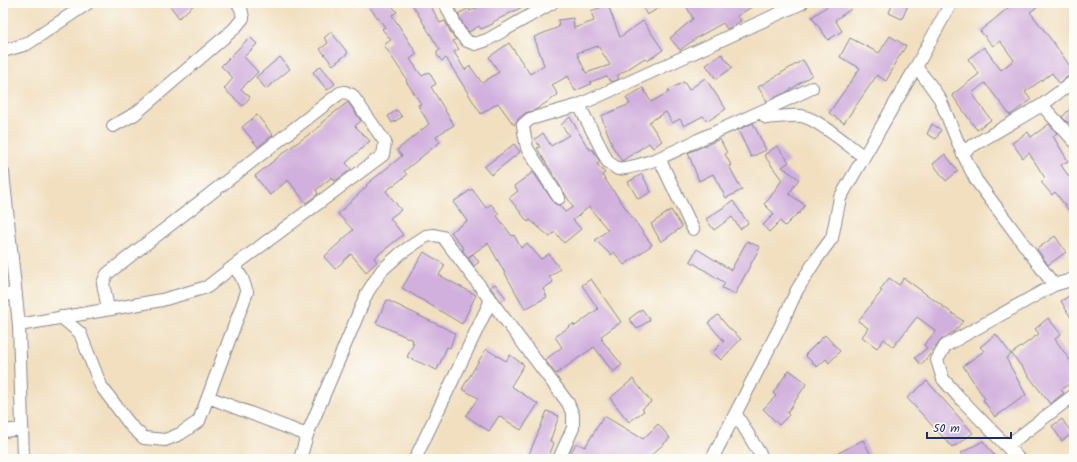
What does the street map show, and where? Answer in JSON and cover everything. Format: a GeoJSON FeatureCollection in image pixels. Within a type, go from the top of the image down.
{"type":"FeatureCollection","features":[{"type":"Feature","properties":{"kind":"street"},"geometry":{"type":"LineString","coordinates":[[113,126],[135,114],[234,29],[243,18],[241,8],[237,3]]}},
{"type":"Feature","properties":{"kind":"street"},"geometry":{"type":"LineString","coordinates":[[445,3],[459,32],[467,41],[475,44],[488,40],[552,3]]}},
{"type":"Feature","properties":{"kind":"street"},"geometry":{"type":"LineString","coordinates":[[559,198],[527,148],[523,125],[530,118],[579,105],[802,3]]}},
{"type":"Feature","properties":{"kind":"street"},"geometry":{"type":"LineString","coordinates":[[712,459],[780,327],[797,290],[815,261],[832,238],[840,198],[916,67],[951,3]]}},
{"type":"Feature","properties":{"kind":"street"},"geometry":{"type":"LineString","coordinates":[[3,51],[27,44],[86,4]]}},
{"type":"Feature","properties":{"kind":"street"},"geometry":{"type":"LineString","coordinates":[[916,67],[940,99],[962,152],[976,180],[1054,285]]}},
{"type":"Feature","properties":{"kind":"street"},"geometry":{"type":"LineString","coordinates":[[962,152],[1042,105],[1074,81]]}},
{"type":"Feature","properties":{"kind":"street"},"geometry":{"type":"LineString","coordinates":[[579,105],[608,162],[618,169],[631,168],[659,158],[812,88]]}},
{"type":"Feature","properties":{"kind":"street"},"geometry":{"type":"LineString","coordinates":[[19,325],[61,317],[108,310],[162,300],[207,287],[383,155],[385,142],[352,95],[345,92],[340,93],[107,274],[103,283],[108,310]]}},
{"type":"Feature","properties":{"kind":"street"},"geometry":{"type":"LineString","coordinates":[[1042,105],[1074,141]]}},
{"type":"Feature","properties":{"kind":"street"},"geometry":{"type":"LineString","coordinates":[[761,112],[767,118],[802,116],[829,131],[863,156]]}},
{"type":"Feature","properties":{"kind":"street"},"geometry":{"type":"LineString","coordinates":[[659,158],[693,229]]}},
{"type":"Feature","properties":{"kind":"street"},"geometry":{"type":"LineString","coordinates":[[3,173],[6,217],[19,325],[23,459]]}},
{"type":"Feature","properties":{"kind":"street"},"geometry":{"type":"LineString","coordinates":[[300,459],[307,435],[367,293],[382,270],[401,253],[426,236],[434,235],[443,237],[568,403],[573,415],[572,428],[559,459]]}},
{"type":"Feature","properties":{"kind":"street"},"geometry":{"type":"LineString","coordinates":[[61,317],[80,333],[101,386],[131,426],[144,438],[165,440],[180,434],[199,421],[247,292],[242,278],[234,266]]}},
{"type":"Feature","properties":{"kind":"street"},"geometry":{"type":"LineString","coordinates":[[1019,459],[943,379],[937,360],[945,346],[1054,285],[1074,279]]}},
{"type":"Feature","properties":{"kind":"street"},"geometry":{"type":"LineString","coordinates":[[3,295],[16,294]]}},
{"type":"Feature","properties":{"kind":"street"},"geometry":{"type":"LineString","coordinates":[[415,459],[491,300]]}},
{"type":"Feature","properties":{"kind":"street"},"geometry":{"type":"LineString","coordinates":[[80,333],[90,312]]}},
{"type":"Feature","properties":{"kind":"street"},"geometry":{"type":"LineString","coordinates":[[1007,446],[1074,395]]}},
{"type":"Feature","properties":{"kind":"street"},"geometry":{"type":"LineString","coordinates":[[208,397],[307,435]]}},
{"type":"Feature","properties":{"kind":"street"},"geometry":{"type":"LineString","coordinates":[[736,414],[763,459]]}},
{"type":"Feature","properties":{"kind":"street"},"geometry":{"type":"LineString","coordinates":[[3,431],[22,429]]}},
{"type":"Feature","properties":{"kind":"building"},"geometry":{"type":"Polygon","coordinates":[[[168,3],[196,3],[179,18],[168,3]]]}},
{"type":"Feature","properties":{"kind":"building"},"geometry":{"type":"Polygon","coordinates":[[[366,3],[390,3],[397,12],[392,15],[417,54],[410,59],[422,76],[429,72],[436,84],[431,87],[454,125],[436,136],[440,142],[404,171],[407,175],[386,191],[401,210],[390,218],[403,235],[374,258],[377,262],[366,272],[351,254],[335,269],[324,257],[353,230],[338,214],[367,186],[366,185],[402,156],[397,150],[429,124],[418,105],[421,104],[384,45],[391,40],[382,29],[385,27],[366,3]]]}},
{"type":"Feature","properties":{"kind":"building"},"geometry":{"type":"Polygon","coordinates":[[[418,3],[429,3],[440,23],[445,21],[452,35],[456,39],[453,41],[459,49],[454,52],[465,70],[470,66],[482,83],[499,72],[489,57],[509,43],[530,74],[544,65],[534,37],[559,27],[558,20],[573,18],[574,28],[594,21],[591,11],[608,5],[620,37],[643,21],[663,50],[647,61],[645,58],[617,76],[619,79],[611,82],[607,76],[590,82],[591,84],[575,91],[568,76],[552,85],[558,95],[535,110],[525,113],[514,125],[498,103],[481,114],[446,58],[442,61],[437,55],[437,52],[440,50],[413,6],[418,3]],[[598,46],[577,53],[586,73],[610,65],[598,46]]]}},
{"type":"Feature","properties":{"kind":"building"},"geometry":{"type":"Polygon","coordinates":[[[488,3],[530,3],[493,22],[493,24],[481,29],[479,26],[469,32],[465,28],[458,14],[469,8],[470,11],[488,3]]]}},
{"type":"Feature","properties":{"kind":"building"},"geometry":{"type":"Polygon","coordinates":[[[640,3],[667,3],[647,15],[640,3]]]}},
{"type":"Feature","properties":{"kind":"building"},"geometry":{"type":"Polygon","coordinates":[[[685,3],[758,3],[737,16],[741,21],[727,29],[723,23],[698,37],[680,50],[670,38],[693,19],[685,3]]]}},
{"type":"Feature","properties":{"kind":"building"},"geometry":{"type":"Polygon","coordinates":[[[832,3],[847,3],[851,9],[835,20],[842,31],[828,40],[812,17],[832,3]]]}},
{"type":"Feature","properties":{"kind":"building"},"geometry":{"type":"Polygon","coordinates":[[[893,3],[909,3],[902,19],[889,13],[893,3]]]}},
{"type":"Feature","properties":{"kind":"building"},"geometry":{"type":"Polygon","coordinates":[[[1012,3],[1043,3],[1030,12],[1053,42],[1074,74],[1070,75],[1059,83],[1052,73],[1025,92],[1031,100],[1010,115],[985,83],[972,93],[991,120],[977,130],[952,95],[979,74],[968,59],[984,47],[1001,70],[1014,60],[1000,41],[993,46],[980,31],[1012,3]]]}},
{"type":"Feature","properties":{"kind":"building"},"geometry":{"type":"Polygon","coordinates":[[[331,32],[348,53],[333,65],[320,49],[328,43],[324,38],[331,32]]]}},
{"type":"Feature","properties":{"kind":"building"},"geometry":{"type":"Polygon","coordinates":[[[890,36],[906,46],[893,66],[894,67],[886,81],[877,75],[844,123],[829,113],[860,68],[840,57],[850,38],[879,53],[890,36]]]}},
{"type":"Feature","properties":{"kind":"building"},"geometry":{"type":"Polygon","coordinates":[[[250,37],[257,44],[244,57],[258,72],[241,89],[250,97],[243,106],[224,89],[233,78],[221,66],[250,37]]]}},
{"type":"Feature","properties":{"kind":"building"},"geometry":{"type":"Polygon","coordinates":[[[722,54],[732,68],[716,79],[706,65],[722,54]]]}},
{"type":"Feature","properties":{"kind":"building"},"geometry":{"type":"Polygon","coordinates":[[[280,57],[290,69],[266,89],[256,77],[280,57]]]}},
{"type":"Feature","properties":{"kind":"building"},"geometry":{"type":"Polygon","coordinates":[[[803,60],[812,75],[785,93],[767,101],[758,87],[803,60]]]}},
{"type":"Feature","properties":{"kind":"building"},"geometry":{"type":"Polygon","coordinates":[[[321,66],[335,84],[327,90],[313,72],[321,66]]]}},
{"type":"Feature","properties":{"kind":"building"},"geometry":{"type":"Polygon","coordinates":[[[705,78],[726,109],[708,121],[703,116],[684,126],[680,119],[672,123],[666,112],[649,122],[662,141],[653,148],[649,143],[622,161],[611,144],[601,116],[630,104],[626,98],[643,88],[651,102],[669,92],[668,90],[684,82],[689,90],[705,78]]]}},
{"type":"Feature","properties":{"kind":"building"},"geometry":{"type":"Polygon","coordinates":[[[348,102],[361,121],[355,126],[370,141],[346,163],[351,169],[335,181],[332,177],[316,190],[318,194],[306,203],[288,180],[270,195],[255,176],[287,150],[322,125],[321,123],[348,102]]]}},
{"type":"Feature","properties":{"kind":"building"},"geometry":{"type":"Polygon","coordinates":[[[1070,109],[1074,113],[1074,116],[1068,123],[1062,117],[1070,109]]]}},
{"type":"Feature","properties":{"kind":"building"},"geometry":{"type":"Polygon","coordinates":[[[397,110],[402,117],[392,123],[388,116],[397,110]]]}},
{"type":"Feature","properties":{"kind":"building"},"geometry":{"type":"Polygon","coordinates":[[[257,115],[273,135],[258,147],[242,127],[257,115]]]}},
{"type":"Feature","properties":{"kind":"building"},"geometry":{"type":"Polygon","coordinates":[[[570,117],[588,148],[589,147],[590,150],[592,149],[599,160],[600,162],[597,164],[605,173],[602,175],[652,245],[624,265],[614,252],[611,255],[595,240],[608,230],[589,207],[573,220],[581,229],[564,243],[555,232],[550,237],[530,220],[528,222],[509,198],[518,191],[514,186],[533,172],[555,204],[559,205],[565,212],[573,207],[537,148],[540,147],[535,139],[543,133],[551,146],[569,135],[561,125],[570,117]]]}},
{"type":"Feature","properties":{"kind":"building"},"geometry":{"type":"Polygon","coordinates":[[[753,123],[766,150],[751,157],[738,130],[753,123]]]}},
{"type":"Feature","properties":{"kind":"building"},"geometry":{"type":"Polygon","coordinates":[[[932,124],[941,130],[936,139],[927,134],[932,124]]]}},
{"type":"Feature","properties":{"kind":"building"},"geometry":{"type":"Polygon","coordinates":[[[1049,124],[1057,133],[1053,136],[1068,161],[1061,165],[1074,184],[1074,217],[1055,192],[1052,195],[1041,182],[1045,178],[1029,153],[1023,158],[1012,143],[1028,132],[1031,137],[1049,124]]]}},
{"type":"Feature","properties":{"kind":"building"},"geometry":{"type":"Polygon","coordinates":[[[720,139],[727,153],[725,154],[731,165],[729,166],[742,190],[726,198],[713,174],[699,181],[688,153],[720,139]]]}},
{"type":"Feature","properties":{"kind":"building"},"geometry":{"type":"Polygon","coordinates":[[[514,144],[520,152],[491,175],[484,167],[514,144]]]}},
{"type":"Feature","properties":{"kind":"building"},"geometry":{"type":"Polygon","coordinates":[[[777,146],[789,162],[782,167],[799,179],[789,194],[805,205],[799,214],[798,213],[785,226],[780,221],[769,232],[763,225],[774,214],[764,204],[782,180],[764,155],[777,146]]]}},
{"type":"Feature","properties":{"kind":"building"},"geometry":{"type":"Polygon","coordinates":[[[945,154],[958,171],[946,181],[933,164],[945,154]]]}},
{"type":"Feature","properties":{"kind":"building"},"geometry":{"type":"Polygon","coordinates":[[[642,174],[651,192],[638,199],[628,182],[642,174]]]}},
{"type":"Feature","properties":{"kind":"building"},"geometry":{"type":"Polygon","coordinates":[[[472,189],[486,208],[491,204],[499,214],[497,216],[512,236],[514,235],[521,248],[527,243],[541,259],[549,254],[560,269],[549,277],[553,282],[543,289],[547,297],[525,309],[488,243],[468,257],[462,250],[464,249],[451,232],[467,221],[453,202],[472,189]]]}},
{"type":"Feature","properties":{"kind":"building"},"geometry":{"type":"Polygon","coordinates":[[[733,201],[748,223],[740,229],[732,217],[714,230],[706,219],[733,201]]]}},
{"type":"Feature","properties":{"kind":"building"},"geometry":{"type":"Polygon","coordinates":[[[671,210],[682,227],[661,242],[651,224],[671,210]]]}},
{"type":"Feature","properties":{"kind":"building"},"geometry":{"type":"Polygon","coordinates":[[[1055,236],[1066,252],[1048,265],[1037,249],[1055,236]]]}},
{"type":"Feature","properties":{"kind":"building"},"geometry":{"type":"Polygon","coordinates":[[[747,241],[760,247],[735,294],[722,288],[725,283],[690,261],[697,249],[731,270],[747,241]]]}},
{"type":"Feature","properties":{"kind":"building"},"geometry":{"type":"Polygon","coordinates":[[[424,252],[445,265],[439,275],[476,295],[462,324],[402,288],[424,252]]]}},
{"type":"Feature","properties":{"kind":"building"},"geometry":{"type":"Polygon","coordinates":[[[473,254],[479,262],[474,266],[468,258],[473,254]]]}},
{"type":"Feature","properties":{"kind":"building"},"geometry":{"type":"Polygon","coordinates":[[[889,278],[899,285],[904,278],[963,321],[954,332],[944,337],[939,342],[921,365],[915,358],[927,348],[924,345],[936,331],[917,317],[893,347],[884,339],[877,348],[862,337],[868,328],[858,321],[882,291],[880,290],[889,278]]]}},
{"type":"Feature","properties":{"kind":"building"},"geometry":{"type":"Polygon","coordinates":[[[591,279],[621,322],[601,336],[603,339],[601,339],[622,365],[613,372],[594,347],[556,374],[545,360],[562,347],[555,337],[573,324],[575,326],[598,309],[582,285],[591,279]]]}},
{"type":"Feature","properties":{"kind":"building"},"geometry":{"type":"Polygon","coordinates":[[[495,284],[506,298],[501,301],[490,287],[495,284]]]}},
{"type":"Feature","properties":{"kind":"building"},"geometry":{"type":"Polygon","coordinates":[[[1074,293],[1074,323],[1061,301],[1074,293]]]}},
{"type":"Feature","properties":{"kind":"building"},"geometry":{"type":"Polygon","coordinates":[[[387,300],[455,333],[450,348],[447,347],[437,370],[407,357],[414,343],[412,343],[413,340],[376,323],[387,300]]]}},
{"type":"Feature","properties":{"kind":"building"},"geometry":{"type":"Polygon","coordinates":[[[642,309],[650,320],[637,329],[629,319],[642,309]]]}},
{"type":"Feature","properties":{"kind":"building"},"geometry":{"type":"Polygon","coordinates":[[[718,315],[741,339],[721,360],[713,352],[724,341],[708,323],[718,315]]]}},
{"type":"Feature","properties":{"kind":"building"},"geometry":{"type":"Polygon","coordinates":[[[1048,318],[1061,334],[1055,339],[1074,366],[1074,380],[1061,390],[1064,393],[1050,404],[1012,354],[1006,358],[1026,395],[995,417],[963,366],[984,351],[980,347],[996,334],[1011,354],[1039,334],[1035,329],[1048,318]]]}},
{"type":"Feature","properties":{"kind":"building"},"geometry":{"type":"Polygon","coordinates":[[[825,335],[840,351],[829,363],[826,359],[817,367],[805,355],[825,335]]]}},
{"type":"Feature","properties":{"kind":"building"},"geometry":{"type":"Polygon","coordinates":[[[486,349],[506,361],[510,355],[524,365],[511,386],[538,404],[521,430],[499,416],[489,431],[466,416],[478,398],[462,389],[486,349]]]}},
{"type":"Feature","properties":{"kind":"building"},"geometry":{"type":"Polygon","coordinates":[[[789,370],[807,383],[787,413],[789,415],[779,425],[763,409],[776,396],[773,393],[789,370]]]}},
{"type":"Feature","properties":{"kind":"building"},"geometry":{"type":"Polygon","coordinates":[[[633,379],[651,402],[642,409],[644,411],[629,422],[610,398],[633,379]]]}},
{"type":"Feature","properties":{"kind":"building"},"geometry":{"type":"Polygon","coordinates":[[[927,381],[973,433],[955,446],[952,447],[907,398],[927,381]]]}},
{"type":"Feature","properties":{"kind":"building"},"geometry":{"type":"Polygon","coordinates":[[[547,411],[559,416],[550,441],[554,443],[548,459],[533,459],[528,457],[547,411]]]}},
{"type":"Feature","properties":{"kind":"building"},"geometry":{"type":"Polygon","coordinates":[[[604,416],[643,439],[658,424],[670,438],[647,459],[568,459],[576,443],[585,447],[604,416]]]}},
{"type":"Feature","properties":{"kind":"building"},"geometry":{"type":"Polygon","coordinates":[[[1062,419],[1072,434],[1062,441],[1052,426],[1062,419]]]}},
{"type":"Feature","properties":{"kind":"building"},"geometry":{"type":"Polygon","coordinates":[[[863,440],[873,459],[827,459],[863,440]]]}},
{"type":"Feature","properties":{"kind":"building"},"geometry":{"type":"Polygon","coordinates":[[[983,441],[997,459],[966,459],[961,453],[983,441]]]}}]}
